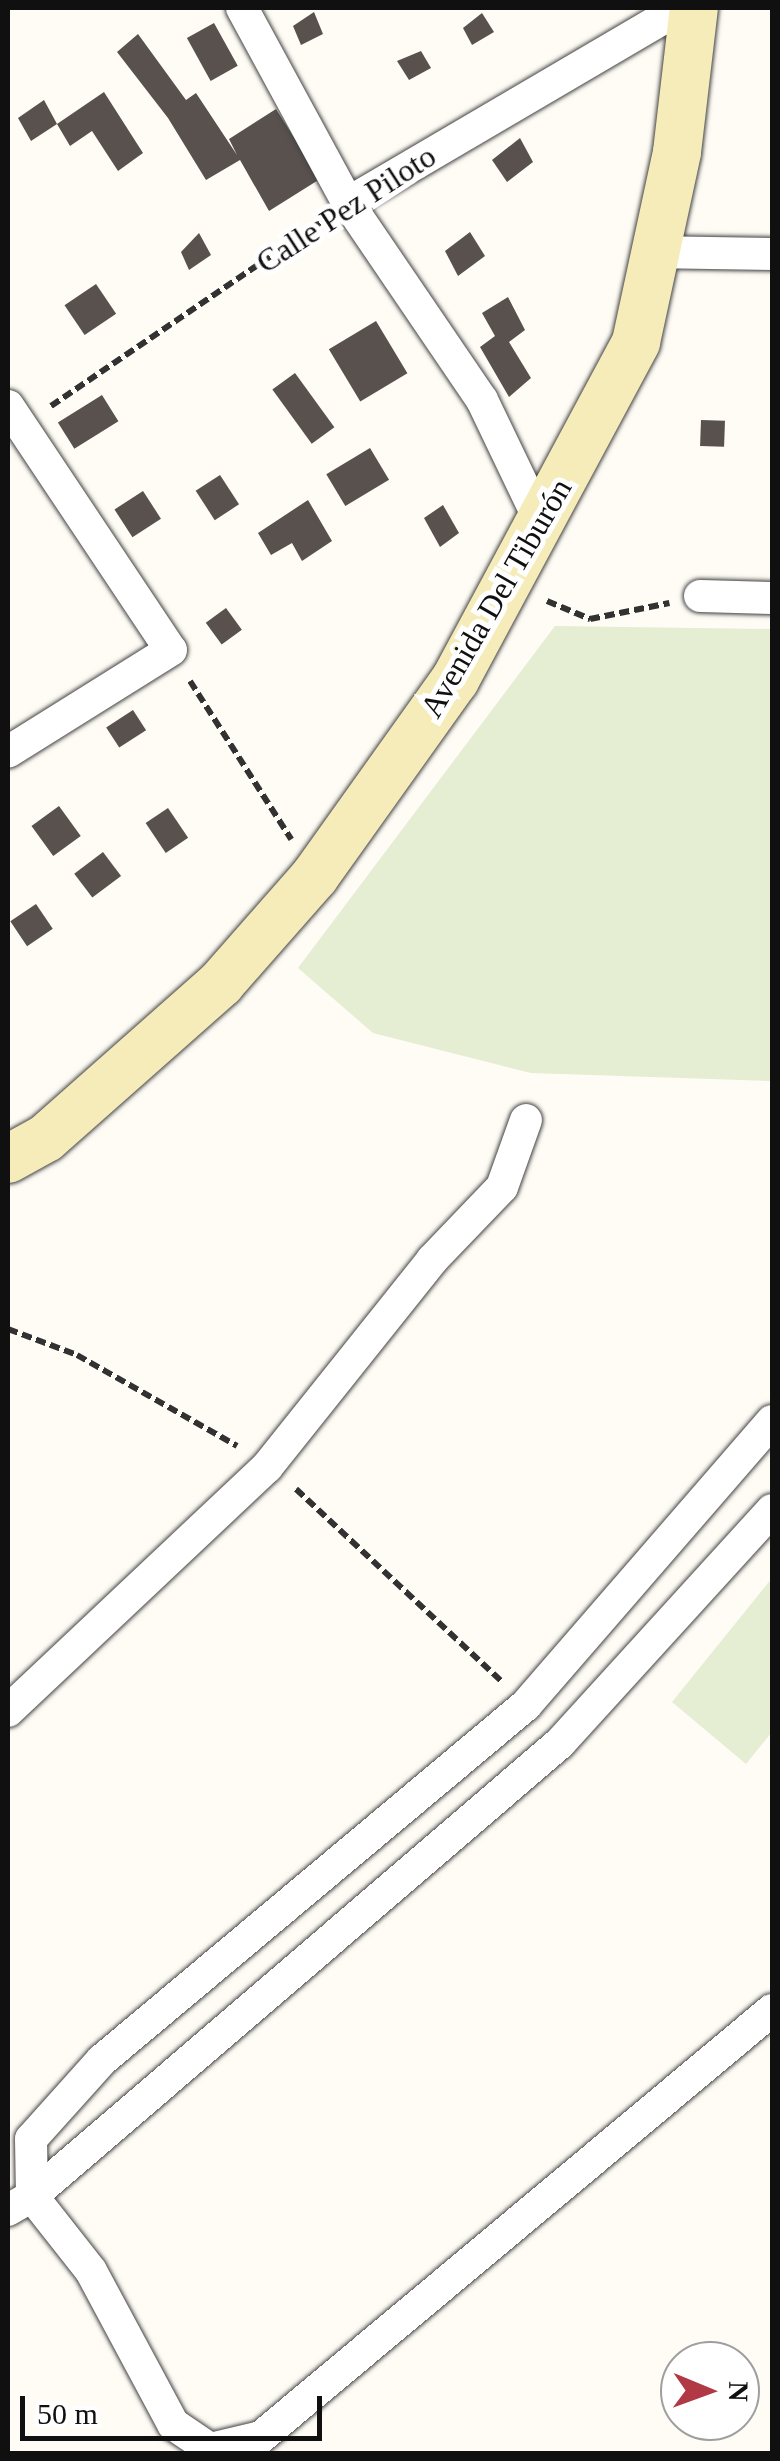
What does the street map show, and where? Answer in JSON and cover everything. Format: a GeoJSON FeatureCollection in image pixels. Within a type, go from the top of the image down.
{"type":"FeatureCollection","features":[{"type":"Feature","properties":{"kind":"street"},"geometry":{"type":"LineString","coordinates":[[242,8],[348,203],[482,400],[542,524]]}},
{"type":"Feature","properties":{"kind":"street","name":"Calle Pez Piloto"},"geometry":{"type":"LineString","coordinates":[[348,203],[680,8]]}},
{"type":"Feature","properties":{"kind":"street","name":"Avenida Del Tiburón"},"geometry":{"type":"LineString","coordinates":[[8,1160],[46,1138],[221,983],[315,876],[455,680],[542,524],[636,342],[650,252],[676,152],[694,8]]}},
{"type":"Feature","properties":{"kind":"street"},"geometry":{"type":"LineString","coordinates":[[650,252],[772,254]]}},
{"type":"Feature","properties":{"kind":"street"},"geometry":{"type":"LineString","coordinates":[[8,752],[170,650],[14,416]]}},
{"type":"Feature","properties":{"kind":"street"},"geometry":{"type":"LineString","coordinates":[[700,596],[772,598]]}},
{"type":"Feature","properties":{"kind":"street"},"geometry":{"type":"LineString","coordinates":[[8,1711],[268,1466],[432,1260],[502,1188],[526,1120]]}},
{"type":"Feature","properties":{"kind":"street"},"geometry":{"type":"LineString","coordinates":[[20,2203],[32,2139],[102,2060],[526,1705],[772,1421]]}},
{"type":"Feature","properties":{"kind":"street"},"geometry":{"type":"LineString","coordinates":[[20,2203],[560,1743],[772,1510]]}},
{"type":"Feature","properties":{"kind":"street"},"geometry":{"type":"LineString","coordinates":[[20,2203],[91,2271],[173,2424],[210,2449],[261,2437],[772,2010]]}},
{"type":"Feature","properties":{"kind":"path","name":"Calle Pez Piloto"},"geometry":{"type":"LineString","coordinates":[[14,416],[348,203]]}},
{"type":"Feature","properties":{"kind":"path"},"geometry":{"type":"LineString","coordinates":[[509,584],[590,619],[700,596]]}},
{"type":"Feature","properties":{"kind":"path"},"geometry":{"type":"LineString","coordinates":[[170,650],[315,876]]}},
{"type":"Feature","properties":{"kind":"green space"},"geometry":{"type":"Polygon","coordinates":[[[555,626],[772,629],[772,1081],[531,1073],[373,1033],[298,968],[555,626]]]}},
{"type":"Feature","properties":{"kind":"green space"},"geometry":{"type":"Polygon","coordinates":[[[772,1578],[772,1732],[746,1764],[672,1702],[772,1578]]]}},
{"type":"Feature","properties":{"kind":"building"},"geometry":{"type":"Polygon","coordinates":[[[314,12],[323,34],[301,45],[293,26],[314,12]]]}},
{"type":"Feature","properties":{"kind":"building"},"geometry":{"type":"Polygon","coordinates":[[[482,13],[494,32],[472,45],[463,28],[482,13]]]}},
{"type":"Feature","properties":{"kind":"building"},"geometry":{"type":"Polygon","coordinates":[[[214,23],[238,66],[211,81],[187,38],[214,23]]]}},
{"type":"Feature","properties":{"kind":"building"},"geometry":{"type":"Polygon","coordinates":[[[138,34],[186,100],[196,93],[237,155],[229,139],[276,109],[320,179],[269,211],[240,160],[206,180],[168,118],[117,52],[138,34]]]}},
{"type":"Feature","properties":{"kind":"building"},"geometry":{"type":"Polygon","coordinates":[[[421,51],[431,68],[409,80],[397,61],[421,51]]]}},
{"type":"Feature","properties":{"kind":"building"},"geometry":{"type":"Polygon","coordinates":[[[104,92],[143,153],[118,171],[92,131],[70,146],[57,124],[104,92]]]}},
{"type":"Feature","properties":{"kind":"building"},"geometry":{"type":"Polygon","coordinates":[[[44,100],[57,124],[31,141],[18,118],[44,100]]]}},
{"type":"Feature","properties":{"kind":"building"},"geometry":{"type":"Polygon","coordinates":[[[520,138],[533,162],[507,182],[492,160],[520,138]]]}},
{"type":"Feature","properties":{"kind":"building"},"geometry":{"type":"Polygon","coordinates":[[[470,232],[485,256],[458,276],[445,251],[470,232]]]}},
{"type":"Feature","properties":{"kind":"building"},"geometry":{"type":"Polygon","coordinates":[[[199,233],[211,255],[189,270],[181,252],[199,233]]]}},
{"type":"Feature","properties":{"kind":"building"},"geometry":{"type":"Polygon","coordinates":[[[96,284],[116,314],[85,335],[64,305],[96,284]]]}},
{"type":"Feature","properties":{"kind":"building"},"geometry":{"type":"Polygon","coordinates":[[[508,297],[525,330],[509,342],[531,378],[509,397],[480,347],[495,336],[482,313],[508,297]]]}},
{"type":"Feature","properties":{"kind":"building"},"geometry":{"type":"Polygon","coordinates":[[[376,321],[407,373],[360,402],[329,349],[376,321]]]}},
{"type":"Feature","properties":{"kind":"building"},"geometry":{"type":"Polygon","coordinates":[[[295,373],[334,427],[312,444],[272,389],[295,373]]]}},
{"type":"Feature","properties":{"kind":"building"},"geometry":{"type":"Polygon","coordinates":[[[102,395],[118,421],[74,449],[58,423],[102,395]]]}},
{"type":"Feature","properties":{"kind":"building"},"geometry":{"type":"Polygon","coordinates":[[[701,420],[725,421],[724,447],[700,446],[701,420]]]}},
{"type":"Feature","properties":{"kind":"building"},"geometry":{"type":"Polygon","coordinates":[[[370,448],[389,480],[345,506],[326,474],[370,448]]]}},
{"type":"Feature","properties":{"kind":"building"},"geometry":{"type":"Polygon","coordinates":[[[220,475],[239,504],[215,520],[196,491],[220,475]]]}},
{"type":"Feature","properties":{"kind":"building"},"geometry":{"type":"Polygon","coordinates":[[[143,491],[161,519],[132,537],[114,510],[143,491]]]}},
{"type":"Feature","properties":{"kind":"building"},"geometry":{"type":"Polygon","coordinates":[[[308,500],[332,541],[302,561],[292,543],[271,555],[258,533],[308,500]]]}},
{"type":"Feature","properties":{"kind":"building"},"geometry":{"type":"Polygon","coordinates":[[[443,505],[459,533],[440,547],[424,518],[443,505]]]}},
{"type":"Feature","properties":{"kind":"building"},"geometry":{"type":"Polygon","coordinates":[[[226,608],[242,630],[222,645],[206,623],[226,608]]]}},
{"type":"Feature","properties":{"kind":"building"},"geometry":{"type":"Polygon","coordinates":[[[133,710],[146,730],[119,748],[106,727],[133,710]]]}},
{"type":"Feature","properties":{"kind":"building"},"geometry":{"type":"Polygon","coordinates":[[[59,806],[81,836],[53,856],[31,826],[59,806]]]}},
{"type":"Feature","properties":{"kind":"building"},"geometry":{"type":"Polygon","coordinates":[[[168,808],[188,838],[166,853],[146,823],[168,808]]]}},
{"type":"Feature","properties":{"kind":"building"},"geometry":{"type":"Polygon","coordinates":[[[103,852],[121,876],[92,898],[74,874],[103,852]]]}},
{"type":"Feature","properties":{"kind":"building"},"geometry":{"type":"Polygon","coordinates":[[[36,904],[53,929],[27,946],[10,921],[36,904]]]}}]}
